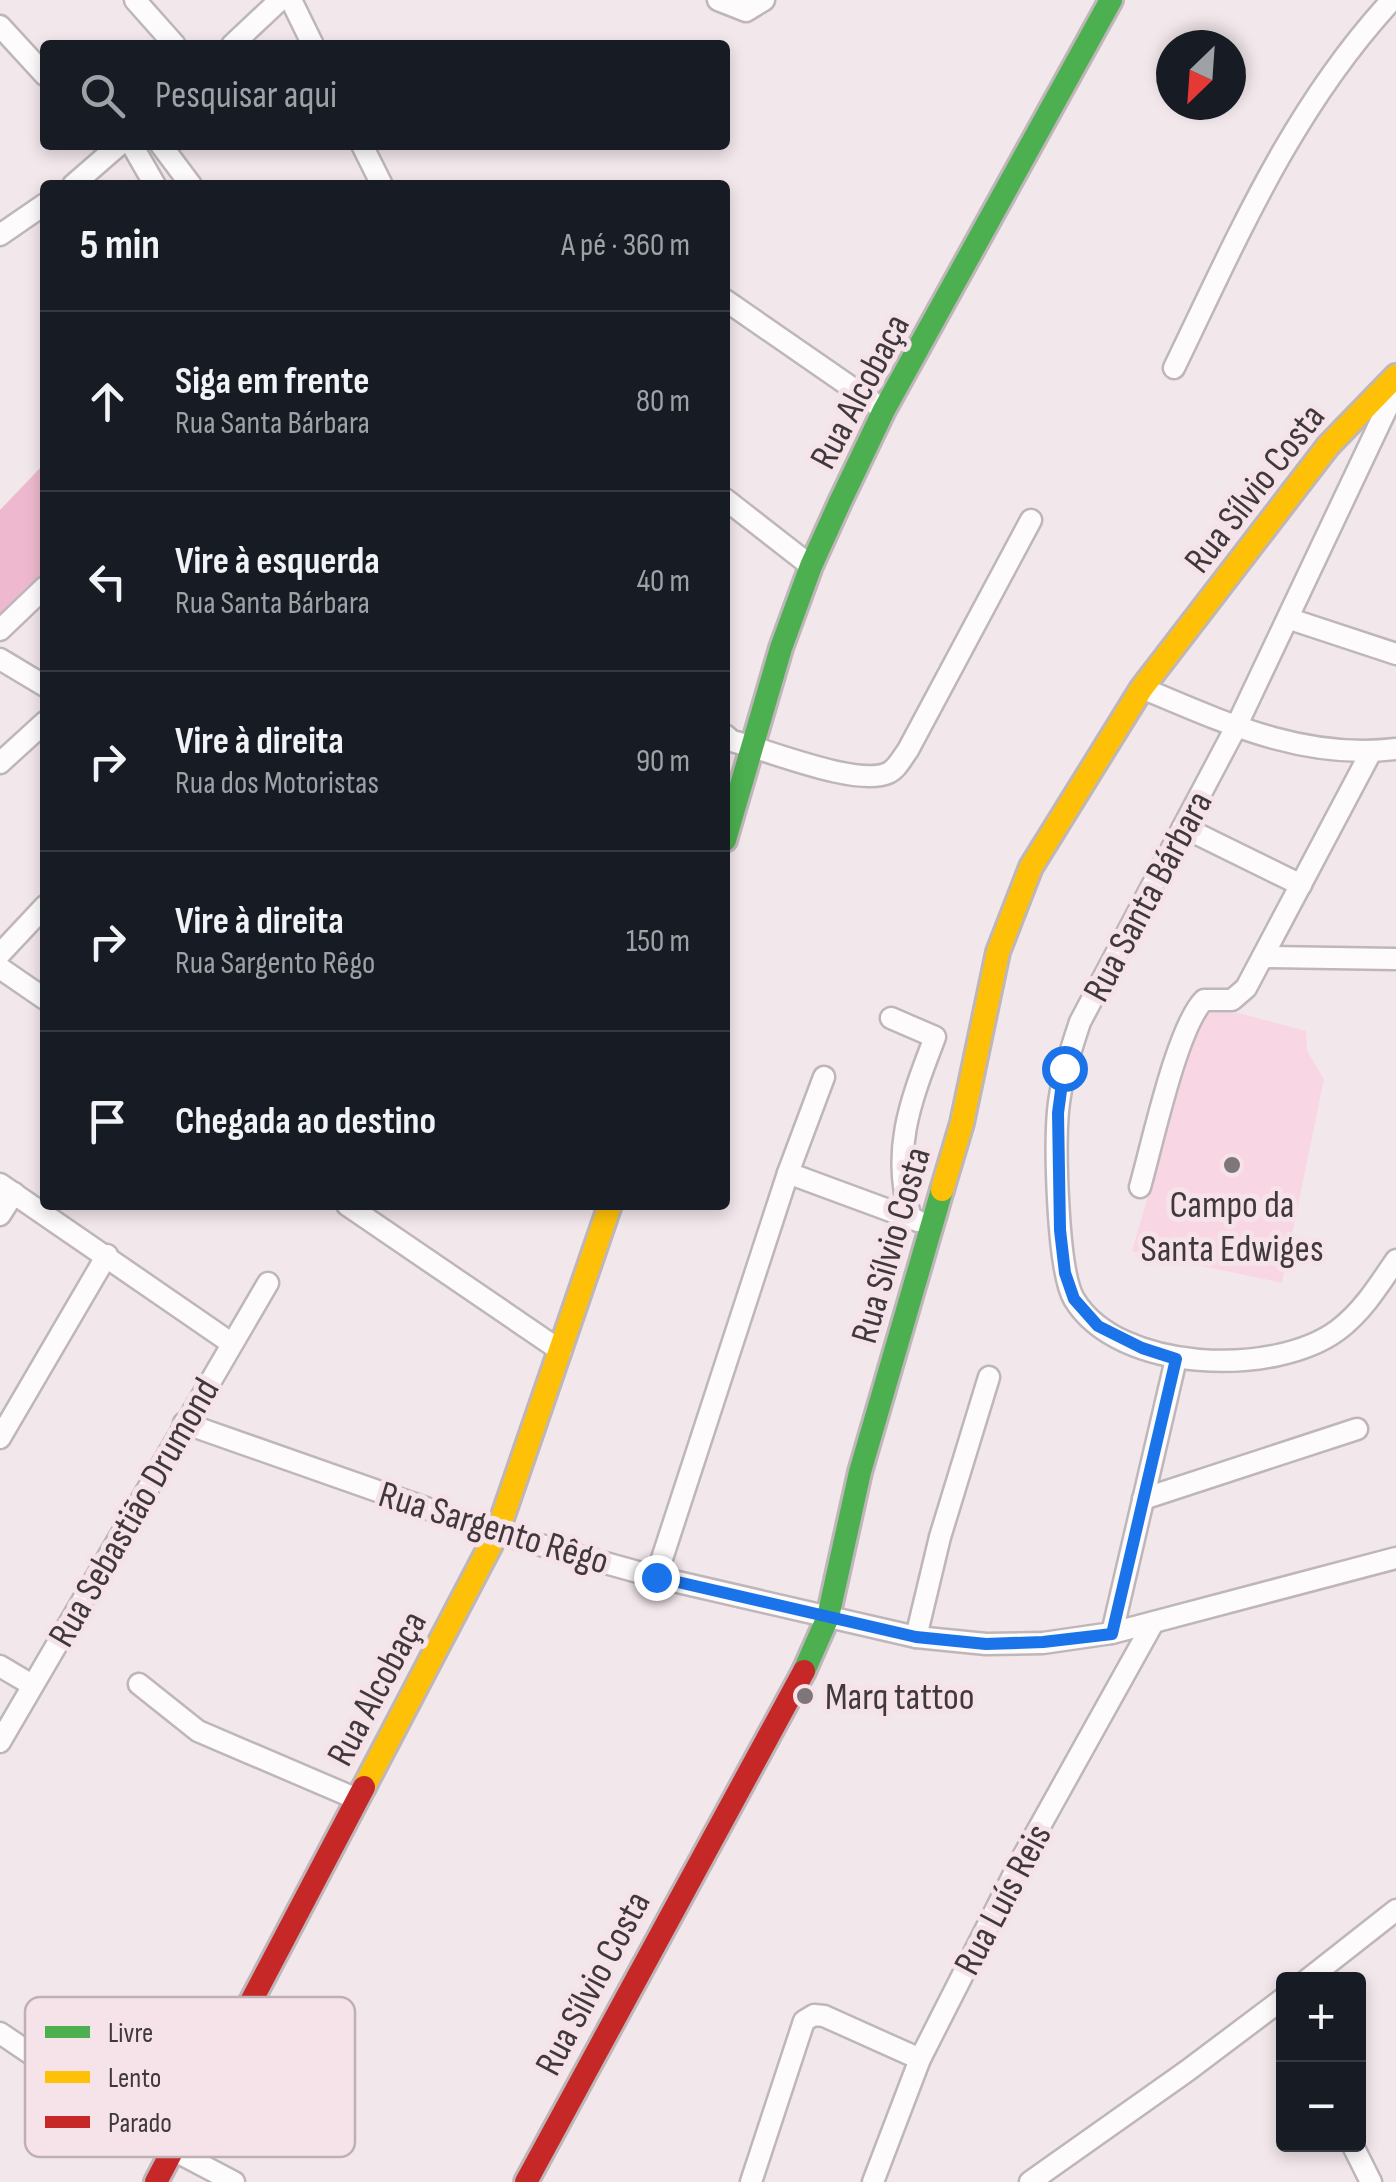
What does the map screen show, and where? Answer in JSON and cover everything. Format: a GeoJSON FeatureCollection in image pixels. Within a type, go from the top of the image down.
{"type":"FeatureCollection","features":[{"type":"Feature","properties":{"kind":"street"},"geometry":{"type":"LineString","coordinates":[[135,0],[171,40]]}},
{"type":"Feature","properties":{"kind":"street"},"geometry":{"type":"LineString","coordinates":[[291,0],[311,40]]}},
{"type":"Feature","properties":{"kind":"street"},"geometry":{"type":"LineString","coordinates":[[718,0],[746,10],[764,0]]}},
{"type":"Feature","properties":{"kind":"street","name":"Rua Alcobaça"},"geometry":{"type":"LineString","coordinates":[[730,824],[781,648],[811,566],[884,410],[1112,0]]}},
{"type":"Feature","properties":{"kind":"street"},"geometry":{"type":"LineString","coordinates":[[1174,368],[1256,196],[1328,76],[1392,0]]}},
{"type":"Feature","properties":{"kind":"street"},"geometry":{"type":"LineString","coordinates":[[236,40],[268,4]]}},
{"type":"Feature","properties":{"kind":"street"},"geometry":{"type":"LineString","coordinates":[[0,26],[40,70]]}},
{"type":"Feature","properties":{"kind":"street"},"geometry":{"type":"LineString","coordinates":[[79,180],[114,150]]}},
{"type":"Feature","properties":{"kind":"street"},"geometry":{"type":"LineString","coordinates":[[123,150],[150,180]]}},
{"type":"Feature","properties":{"kind":"street"},"geometry":{"type":"LineString","coordinates":[[164,150],[187,180]]}},
{"type":"Feature","properties":{"kind":"street"},"geometry":{"type":"LineString","coordinates":[[364,150],[380,180]]}},
{"type":"Feature","properties":{"kind":"street"},"geometry":{"type":"LineString","coordinates":[[0,235],[40,207]]}},
{"type":"Feature","properties":{"kind":"street"},"geometry":{"type":"LineString","coordinates":[[730,303],[884,410]]}},
{"type":"Feature","properties":{"kind":"street","name":"Rua Sílvio Costa"},"geometry":{"type":"LineString","coordinates":[[526,2182],[783,1710],[828,1618],[922,1222],[962,1123],[998,952],[1031,867],[1142,688],[1328,446],[1396,376]]}},
{"type":"Feature","properties":{"kind":"street","name":"Rua Santa Bárbara"},"geometry":{"type":"LineString","coordinates":[[1396,388],[1236,728],[1080,1022],[1064,1068],[1058,1113],[1060,1230],[1065,1273],[1074,1299],[1098,1326],[1142,1348],[1176,1359],[1220,1361],[1292,1354],[1338,1330],[1366,1303],[1396,1260]]}},
{"type":"Feature","properties":{"kind":"street"},"geometry":{"type":"LineString","coordinates":[[730,503],[811,566]]}},
{"type":"Feature","properties":{"kind":"street"},"geometry":{"type":"LineString","coordinates":[[730,740],[844,774],[870,778],[892,772],[908,750],[1031,520]]}},
{"type":"Feature","properties":{"kind":"street"},"geometry":{"type":"LineString","coordinates":[[0,630],[40,593]]}},
{"type":"Feature","properties":{"kind":"street"},"geometry":{"type":"LineString","coordinates":[[1290,619],[1396,654]]}},
{"type":"Feature","properties":{"kind":"street"},"geometry":{"type":"LineString","coordinates":[[0,659],[40,683]]}},
{"type":"Feature","properties":{"kind":"street"},"geometry":{"type":"LineString","coordinates":[[1142,688],[1236,728],[1312,748],[1340,753],[1396,750]]}},
{"type":"Feature","properties":{"kind":"street"},"geometry":{"type":"LineString","coordinates":[[4,753],[40,726]]}},
{"type":"Feature","properties":{"kind":"street"},"geometry":{"type":"LineString","coordinates":[[1140,1187],[1192,1016],[1204,1000],[1232,1000],[1240,996],[1371,752]]}},
{"type":"Feature","properties":{"kind":"street"},"geometry":{"type":"LineString","coordinates":[[1184,827],[1301,885]]}},
{"type":"Feature","properties":{"kind":"street"},"geometry":{"type":"LineString","coordinates":[[0,954],[40,911]]}},
{"type":"Feature","properties":{"kind":"street"},"geometry":{"type":"LineString","coordinates":[[1263,956],[1396,959]]}},
{"type":"Feature","properties":{"kind":"street"},"geometry":{"type":"LineString","coordinates":[[0,968],[40,996]]}},
{"type":"Feature","properties":{"kind":"street"},"geometry":{"type":"LineString","coordinates":[[890,1018],[935,1036],[910,1105],[904,1141],[901,1186],[922,1222]]}},
{"type":"Feature","properties":{"kind":"street"},"geometry":{"type":"LineString","coordinates":[[656,1577],[788,1173],[824,1077]]}},
{"type":"Feature","properties":{"kind":"street"},"geometry":{"type":"LineString","coordinates":[[788,1173],[922,1222]]}},
{"type":"Feature","properties":{"kind":"street"},"geometry":{"type":"LineString","coordinates":[[0,1215],[7,1189],[231,1343]]}},
{"type":"Feature","properties":{"kind":"street"},"geometry":{"type":"LineString","coordinates":[[353,1210],[561,1352]]}},
{"type":"Feature","properties":{"kind":"street","name":"Rua Alcobaça"},"geometry":{"type":"LineString","coordinates":[[253,1997],[497,1533],[608,1210]]}},
{"type":"Feature","properties":{"kind":"street"},"geometry":{"type":"LineString","coordinates":[[0,1438],[8,1406],[108,1255]]}},
{"type":"Feature","properties":{"kind":"street","name":"Rua Sebastião Drumond"},"geometry":{"type":"LineString","coordinates":[[0,1742],[268,1283]]}},
{"type":"Feature","properties":{"kind":"street"},"geometry":{"type":"LineString","coordinates":[[1112,1634],[1176,1359]]}},
{"type":"Feature","properties":{"kind":"street"},"geometry":{"type":"LineString","coordinates":[[916,1637],[940,1536],[989,1376]]}},
{"type":"Feature","properties":{"kind":"street","name":"Rua Sargento Rêgo"},"geometry":{"type":"LineString","coordinates":[[184,1423],[497,1533],[656,1577],[916,1637],[986,1644],[1112,1634],[1396,1558]]}},
{"type":"Feature","properties":{"kind":"street"},"geometry":{"type":"LineString","coordinates":[[1142,1498],[1357,1429]]}},
{"type":"Feature","properties":{"kind":"street","name":"Rua Luís Reis"},"geometry":{"type":"LineString","coordinates":[[873,2182],[920,2059],[1020,1862],[1152,1625]]}},
{"type":"Feature","properties":{"kind":"street"},"geometry":{"type":"LineString","coordinates":[[0,1666],[32,1684]]}},
{"type":"Feature","properties":{"kind":"street"},"geometry":{"type":"LineString","coordinates":[[139,1684],[198,1731],[357,1798]]}},
{"type":"Feature","properties":{"kind":"street"},"geometry":{"type":"LineString","coordinates":[[1317,1972],[1396,1910]]}},
{"type":"Feature","properties":{"kind":"street"},"geometry":{"type":"LineString","coordinates":[[1042,2178],[1276,2007]]}},
{"type":"Feature","properties":{"kind":"street"},"geometry":{"type":"LineString","coordinates":[[751,2182],[804,2021],[814,2014],[824,2016],[920,2059]]}},
{"type":"Feature","properties":{"kind":"street"},"geometry":{"type":"LineString","coordinates":[[0,2033],[25,2050]]}},
{"type":"Feature","properties":{"kind":"street"},"geometry":{"type":"LineString","coordinates":[[1354,2152],[1362,2179]]}},
{"type":"Feature","properties":{"kind":"street","name":"Rua Alcobaça"},"geometry":{"type":"LineString","coordinates":[[156,2182],[169,2157]]}},
{"type":"Feature","properties":{"kind":"street"},"geometry":{"type":"LineString","coordinates":[[186,2157],[234,2182]]}},
{"type":"Feature","properties":{"kind":"shaded area"},"geometry":{"type":"Polygon","coordinates":[[[40,468],[40,579],[0,617],[0,510],[40,468]]]}},
{"type":"Feature","properties":{"kind":"shaded area","name":"Campo da Santa Edwiges"},"geometry":{"type":"Polygon","coordinates":[[[1206,1013],[1238,1013],[1306,1031],[1307,1051],[1324,1079],[1282,1283],[1132,1251],[1190,1052],[1206,1013]]]}},
{"type":"Feature","properties":{"kind":"traffic: fast"},"geometry":{"type":"LineString","coordinates":[[730,823],[781,648],[840,502],[884,410],[1111,0]]}},
{"type":"Feature","properties":{"kind":"traffic: fast"},"geometry":{"type":"LineString","coordinates":[[804,1671],[828,1617],[860,1472],[942,1190]]}},
{"type":"Feature","properties":{"kind":"traffic: slow"},"geometry":{"type":"LineString","coordinates":[[942,1190],[962,1123],[998,952],[1031,867],[1142,688],[1328,446],[1396,376]]}},
{"type":"Feature","properties":{"kind":"traffic: slow"},"geometry":{"type":"LineString","coordinates":[[364,1787],[497,1533],[608,1210]]}},
{"type":"Feature","properties":{"kind":"traffic: jam"},"geometry":{"type":"LineString","coordinates":[[526,2182],[804,1671]]}},
{"type":"Feature","properties":{"kind":"traffic: jam"},"geometry":{"type":"LineString","coordinates":[[253,1997],[364,1787]]}},
{"type":"Feature","properties":{"kind":"traffic: jam"},"geometry":{"type":"LineString","coordinates":[[156,2182],[169,2157]]}},
{"type":"Feature","properties":{"kind":"place","name":"Campo da Santa Edwiges"},"geometry":{"type":"Point","coordinates":[1232,1165]}},
{"type":"Feature","properties":{"kind":"place","name":"Marq tattoo"},"geometry":{"type":"Point","coordinates":[805,1696]}},
{"type":"Feature","properties":{"kind":"route"},"geometry":{"type":"LineString","coordinates":[[656,1577],[916,1637],[986,1644],[1112,1634],[1176,1359],[1142,1348],[1098,1326],[1074,1299],[1065,1273],[1060,1230],[1058,1113],[1064,1068]]}}]}
